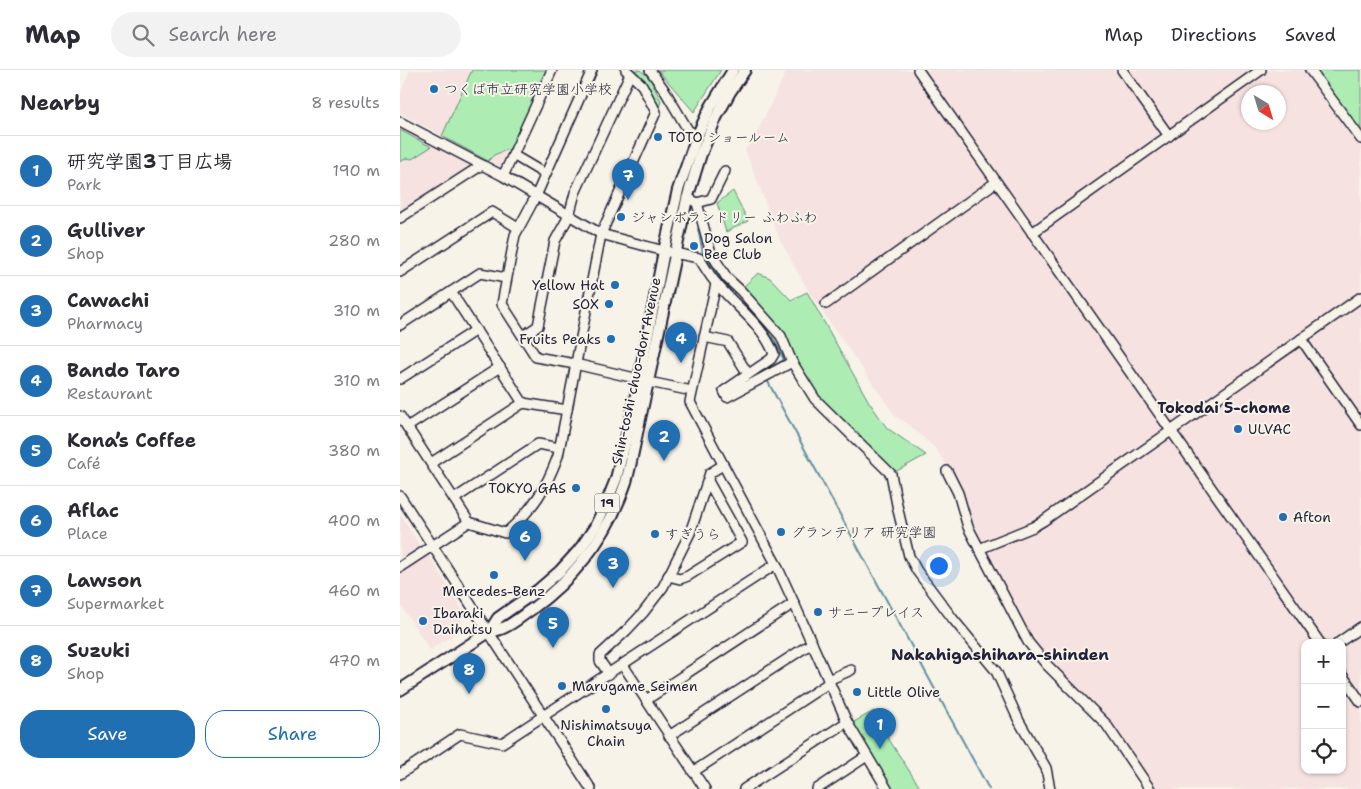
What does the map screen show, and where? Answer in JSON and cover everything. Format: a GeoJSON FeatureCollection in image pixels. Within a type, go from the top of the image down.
{"type":"FeatureCollection","features":[{"type":"Feature","properties":{"kind":"main road","name":"Shin-toshi chuo-dori Avenue"},"geometry":{"type":"LineString","coordinates":[[400,690],[488,632],[505,628],[542,601],[587,557],[603,533],[626,482],[649,382],[678,190],[697,136],[710,108],[733,70]]}},
{"type":"Feature","properties":{"kind":"main road","name":"Shin-toshi chuo-dori Avenue"},"geometry":{"type":"LineString","coordinates":[[488,632],[498,618],[538,590],[560,571],[580,549],[595,527],[606,504],[616,478],[634,410],[638,379],[669,252],[701,154],[716,118],[745,70]]}},
{"type":"Feature","properties":{"kind":"street"},"geometry":{"type":"LineString","coordinates":[[505,172],[552,70]]}},
{"type":"Feature","properties":{"kind":"street"},"geometry":{"type":"LineString","coordinates":[[592,70],[536,196],[514,235],[502,304],[536,357],[638,379]]}},
{"type":"Feature","properties":{"kind":"street"},"geometry":{"type":"LineString","coordinates":[[650,70],[688,130],[697,136]]}},
{"type":"Feature","properties":{"kind":"street"},"geometry":{"type":"LineString","coordinates":[[918,70],[1317,639]]}},
{"type":"Feature","properties":{"kind":"street"},"geometry":{"type":"LineString","coordinates":[[1122,70],[1168,136]]}},
{"type":"Feature","properties":{"kind":"street"},"geometry":{"type":"LineString","coordinates":[[1032,233],[1261,70]]}},
{"type":"Feature","properties":{"kind":"street"},"geometry":{"type":"LineString","coordinates":[[1310,70],[1361,139]]}},
{"type":"Feature","properties":{"kind":"street"},"geometry":{"type":"LineString","coordinates":[[400,416],[469,522],[505,533],[530,510],[540,497],[552,473],[559,448],[601,234],[656,112],[642,85],[628,72],[576,193],[569,216],[555,241],[538,326],[523,336]]}},
{"type":"Feature","properties":{"kind":"street"},"geometry":{"type":"LineString","coordinates":[[400,122],[482,165],[601,234],[699,258],[716,284],[741,309],[769,342],[774,354],[771,359],[724,391],[727,397],[792,362]]}},
{"type":"Feature","properties":{"kind":"street"},"geometry":{"type":"LineString","coordinates":[[513,155],[545,174]]}},
{"type":"Feature","properties":{"kind":"street"},"geometry":{"type":"LineString","coordinates":[[400,218],[482,165]]}},
{"type":"Feature","properties":{"kind":"street"},"geometry":{"type":"LineString","coordinates":[[686,199],[697,202],[710,199],[725,171]]}},
{"type":"Feature","properties":{"kind":"street"},"geometry":{"type":"LineString","coordinates":[[826,304],[996,182]]}},
{"type":"Feature","properties":{"kind":"street"},"geometry":{"type":"LineString","coordinates":[[697,202],[711,254],[727,278],[781,336],[792,362],[815,399],[890,474],[909,556],[917,571],[953,619],[996,671],[1019,721],[1046,768],[1050,789]]}},
{"type":"Feature","properties":{"kind":"street"},"geometry":{"type":"LineString","coordinates":[[400,272],[492,212],[518,228]]}},
{"type":"Feature","properties":{"kind":"street"},"geometry":{"type":"LineString","coordinates":[[400,325],[480,273],[506,278]]}},
{"type":"Feature","properties":{"kind":"street"},"geometry":{"type":"LineString","coordinates":[[716,284],[690,402],[776,564],[847,722],[887,789]]}},
{"type":"Feature","properties":{"kind":"street"},"geometry":{"type":"LineString","coordinates":[[451,292],[524,403]]}},
{"type":"Feature","properties":{"kind":"street"},"geometry":{"type":"LineString","coordinates":[[979,549],[1043,521],[1361,297]]}},
{"type":"Feature","properties":{"kind":"street"},"geometry":{"type":"LineString","coordinates":[[400,379],[476,330]]}},
{"type":"Feature","properties":{"kind":"street"},"geometry":{"type":"LineString","coordinates":[[704,337],[728,342],[748,374]]}},
{"type":"Feature","properties":{"kind":"street"},"geometry":{"type":"LineString","coordinates":[[1301,339],[1361,425]]}},
{"type":"Feature","properties":{"kind":"street"},"geometry":{"type":"LineString","coordinates":[[407,427],[500,367]]}},
{"type":"Feature","properties":{"kind":"street"},"geometry":{"type":"LineString","coordinates":[[649,382],[692,391]]}},
{"type":"Feature","properties":{"kind":"street"},"geometry":{"type":"LineString","coordinates":[[431,464],[524,403],[567,410]]}},
{"type":"Feature","properties":{"kind":"street"},"geometry":{"type":"LineString","coordinates":[[454,499],[538,444],[559,448]]}},
{"type":"Feature","properties":{"kind":"street"},"geometry":{"type":"LineString","coordinates":[[609,674],[600,661],[600,655],[643,613],[663,587],[690,533],[710,473],[723,465]]}},
{"type":"Feature","properties":{"kind":"street"},"geometry":{"type":"LineString","coordinates":[[947,471],[958,493],[968,526],[1028,642],[1046,664],[1106,724],[1150,789]]}},
{"type":"Feature","properties":{"kind":"street"},"geometry":{"type":"LineString","coordinates":[[668,576],[680,579],[688,576],[742,542],[708,481]]}},
{"type":"Feature","properties":{"kind":"street"},"geometry":{"type":"LineString","coordinates":[[400,496],[591,789]]}},
{"type":"Feature","properties":{"kind":"street"},"geometry":{"type":"LineString","coordinates":[[400,567],[469,522]]}},
{"type":"Feature","properties":{"kind":"street"},"geometry":{"type":"LineString","coordinates":[[400,774],[460,734],[502,743],[776,564]]}},
{"type":"Feature","properties":{"kind":"street"},"geometry":{"type":"LineString","coordinates":[[646,700],[794,603]]}},
{"type":"Feature","properties":{"kind":"street"},"geometry":{"type":"LineString","coordinates":[[1344,639],[1361,627]]}},
{"type":"Feature","properties":{"kind":"street"},"geometry":{"type":"LineString","coordinates":[[669,736],[812,643]]}},
{"type":"Feature","properties":{"kind":"street"},"geometry":{"type":"LineString","coordinates":[[623,665],[704,789]]}},
{"type":"Feature","properties":{"kind":"street"},"geometry":{"type":"LineString","coordinates":[[693,772],[847,668]]}},
{"type":"Feature","properties":{"kind":"street"},"geometry":{"type":"LineString","coordinates":[[1346,681],[1361,702]]}},
{"type":"Feature","properties":{"kind":"street"},"geometry":{"type":"LineString","coordinates":[[744,789],[847,722]]}},
{"type":"Feature","properties":{"kind":"street"},"geometry":{"type":"LineString","coordinates":[[816,789],[867,756]]}},
{"type":"Feature","properties":{"kind":"shaded area"},"geometry":{"type":"Polygon","coordinates":[[[410,70],[549,70],[504,169],[400,113],[400,94],[410,70]]]}},
{"type":"Feature","properties":{"kind":"shaded area"},"geometry":{"type":"Polygon","coordinates":[[[787,70],[1316,70],[1361,134],[1361,789],[1154,789],[1113,729],[1033,644],[973,527],[961,487],[936,449],[908,424],[896,417],[809,292],[779,238],[745,149],[753,141],[787,70]]]}},
{"type":"Feature","properties":{"kind":"shaded area"},"geometry":{"type":"Polygon","coordinates":[[[400,127],[474,165],[400,215],[400,127]]]}},
{"type":"Feature","properties":{"kind":"shaded area"},"geometry":{"type":"Polygon","coordinates":[[[400,514],[419,547],[400,559],[400,514]]]}},
{"type":"Feature","properties":{"kind":"shaded area"},"geometry":{"type":"Polygon","coordinates":[[[423,555],[429,556],[464,612],[459,631],[430,650],[400,604],[400,571],[423,555]]]}},
{"type":"Feature","properties":{"kind":"green space"},"geometry":{"type":"Polygon","coordinates":[[[472,70],[549,70],[512,151],[506,150],[494,155],[488,161],[442,136],[472,70]]]}},
{"type":"Feature","properties":{"kind":"green space"},"geometry":{"type":"Polygon","coordinates":[[[630,70],[640,70],[650,78],[661,101],[659,109],[630,70]]]}},
{"type":"Feature","properties":{"kind":"green space"},"geometry":{"type":"Polygon","coordinates":[[[658,70],[721,70],[694,112],[658,70]]]}},
{"type":"Feature","properties":{"kind":"green space"},"geometry":{"type":"Polygon","coordinates":[[[1316,70],[1361,70],[1361,133],[1316,70]]]}},
{"type":"Feature","properties":{"kind":"green space"},"geometry":{"type":"Polygon","coordinates":[[[400,130],[431,147],[412,159],[407,158],[400,162],[400,130]]]}},
{"type":"Feature","properties":{"kind":"green space"},"geometry":{"type":"Polygon","coordinates":[[[733,191],[748,221],[726,232],[717,203],[733,191]]]}},
{"type":"Feature","properties":{"kind":"green space"},"geometry":{"type":"Polygon","coordinates":[[[758,273],[770,278],[791,300],[807,292],[869,402],[887,428],[926,455],[893,473],[817,397],[783,335],[741,289],[758,273]]]}},
{"type":"Feature","properties":{"kind":"green space"},"geometry":{"type":"Polygon","coordinates":[[[874,711],[886,735],[921,789],[891,789],[852,723],[874,711]]]}},
{"type":"Feature","properties":{"kind":"waterway"},"geometry":{"type":"LineString","coordinates":[[659,90],[663,97]]}},
{"type":"Feature","properties":{"kind":"waterway"},"geometry":{"type":"LineString","coordinates":[[698,229],[703,253],[723,283],[747,309]]}},
{"type":"Feature","properties":{"kind":"waterway"},"geometry":{"type":"LineString","coordinates":[[762,325],[775,341],[784,360],[764,371],[763,374]]}},
{"type":"Feature","properties":{"kind":"waterway"},"geometry":{"type":"LineString","coordinates":[[767,380],[989,789]]}},
{"type":"Feature","properties":{"kind":"place","name":"つくば市立研究学園小学校"},"geometry":{"type":"Point","coordinates":[434,89]}},
{"type":"Feature","properties":{"kind":"place","name":"TOTO ショールーム"},"geometry":{"type":"Point","coordinates":[658,137]}},
{"type":"Feature","properties":{"kind":"place","name":"Lawson"},"geometry":{"type":"Point","coordinates":[628,200]}},
{"type":"Feature","properties":{"kind":"place","name":"ジャンボランドリー ふわふわ"},"geometry":{"type":"Point","coordinates":[621,217]}},
{"type":"Feature","properties":{"kind":"place","name":"Dog Salon Bee Club"},"geometry":{"type":"Point","coordinates":[694,246]}},
{"type":"Feature","properties":{"kind":"place","name":"Yellow Hat"},"geometry":{"type":"Point","coordinates":[615,285]}},
{"type":"Feature","properties":{"kind":"place","name":"SOX"},"geometry":{"type":"Point","coordinates":[609,304]}},
{"type":"Feature","properties":{"kind":"place","name":"Fruits Peaks"},"geometry":{"type":"Point","coordinates":[611,339]}},
{"type":"Feature","properties":{"kind":"place","name":"Bando Taro"},"geometry":{"type":"Point","coordinates":[681,363]}},
{"type":"Feature","properties":{"kind":"place","name":"ULVAC"},"geometry":{"type":"Point","coordinates":[1238,429]}},
{"type":"Feature","properties":{"kind":"place","name":"Gulliver"},"geometry":{"type":"Point","coordinates":[664,461]}},
{"type":"Feature","properties":{"kind":"place","name":"TOKYO GAS"},"geometry":{"type":"Point","coordinates":[576,488]}},
{"type":"Feature","properties":{"kind":"place","name":"Afton"},"geometry":{"type":"Point","coordinates":[1283,517]}},
{"type":"Feature","properties":{"kind":"place","name":"グランテリア 研究学園"},"geometry":{"type":"Point","coordinates":[781,532]}},
{"type":"Feature","properties":{"kind":"place","name":"すぎうら"},"geometry":{"type":"Point","coordinates":[655,534]}},
{"type":"Feature","properties":{"kind":"place","name":"Aflac"},"geometry":{"type":"Point","coordinates":[525,561]}},
{"type":"Feature","properties":{"kind":"place","name":"Mercedes-Benz"},"geometry":{"type":"Point","coordinates":[494,575]}},
{"type":"Feature","properties":{"kind":"place","name":"Cawachi"},"geometry":{"type":"Point","coordinates":[613,588]}},
{"type":"Feature","properties":{"kind":"place","name":"サニープレイス"},"geometry":{"type":"Point","coordinates":[818,612]}},
{"type":"Feature","properties":{"kind":"place","name":"Ibaraki Daihatsu"},"geometry":{"type":"Point","coordinates":[423,621]}},
{"type":"Feature","properties":{"kind":"place","name":"Kona’s Coffee"},"geometry":{"type":"Point","coordinates":[553,648]}},
{"type":"Feature","properties":{"kind":"place","name":"Marugame Seimen"},"geometry":{"type":"Point","coordinates":[562,686]}},
{"type":"Feature","properties":{"kind":"place","name":"Little Olive"},"geometry":{"type":"Point","coordinates":[857,692]}},
{"type":"Feature","properties":{"kind":"place","name":"Suzuki"},"geometry":{"type":"Point","coordinates":[469,694]}},
{"type":"Feature","properties":{"kind":"place","name":"Nishimatsuya Chain"},"geometry":{"type":"Point","coordinates":[606,709]}},
{"type":"Feature","properties":{"kind":"place","name":"研究学園3丁目広場"},"geometry":{"type":"Point","coordinates":[880,749]}},
{"type":"Feature","properties":{"kind":"district","name":"Tokodai 5-chome"},"geometry":{"type":"Point","coordinates":[1224,408]}},
{"type":"Feature","properties":{"kind":"district","name":"Nakahigashihara-shinden"},"geometry":{"type":"Point","coordinates":[1000,654]}}]}
